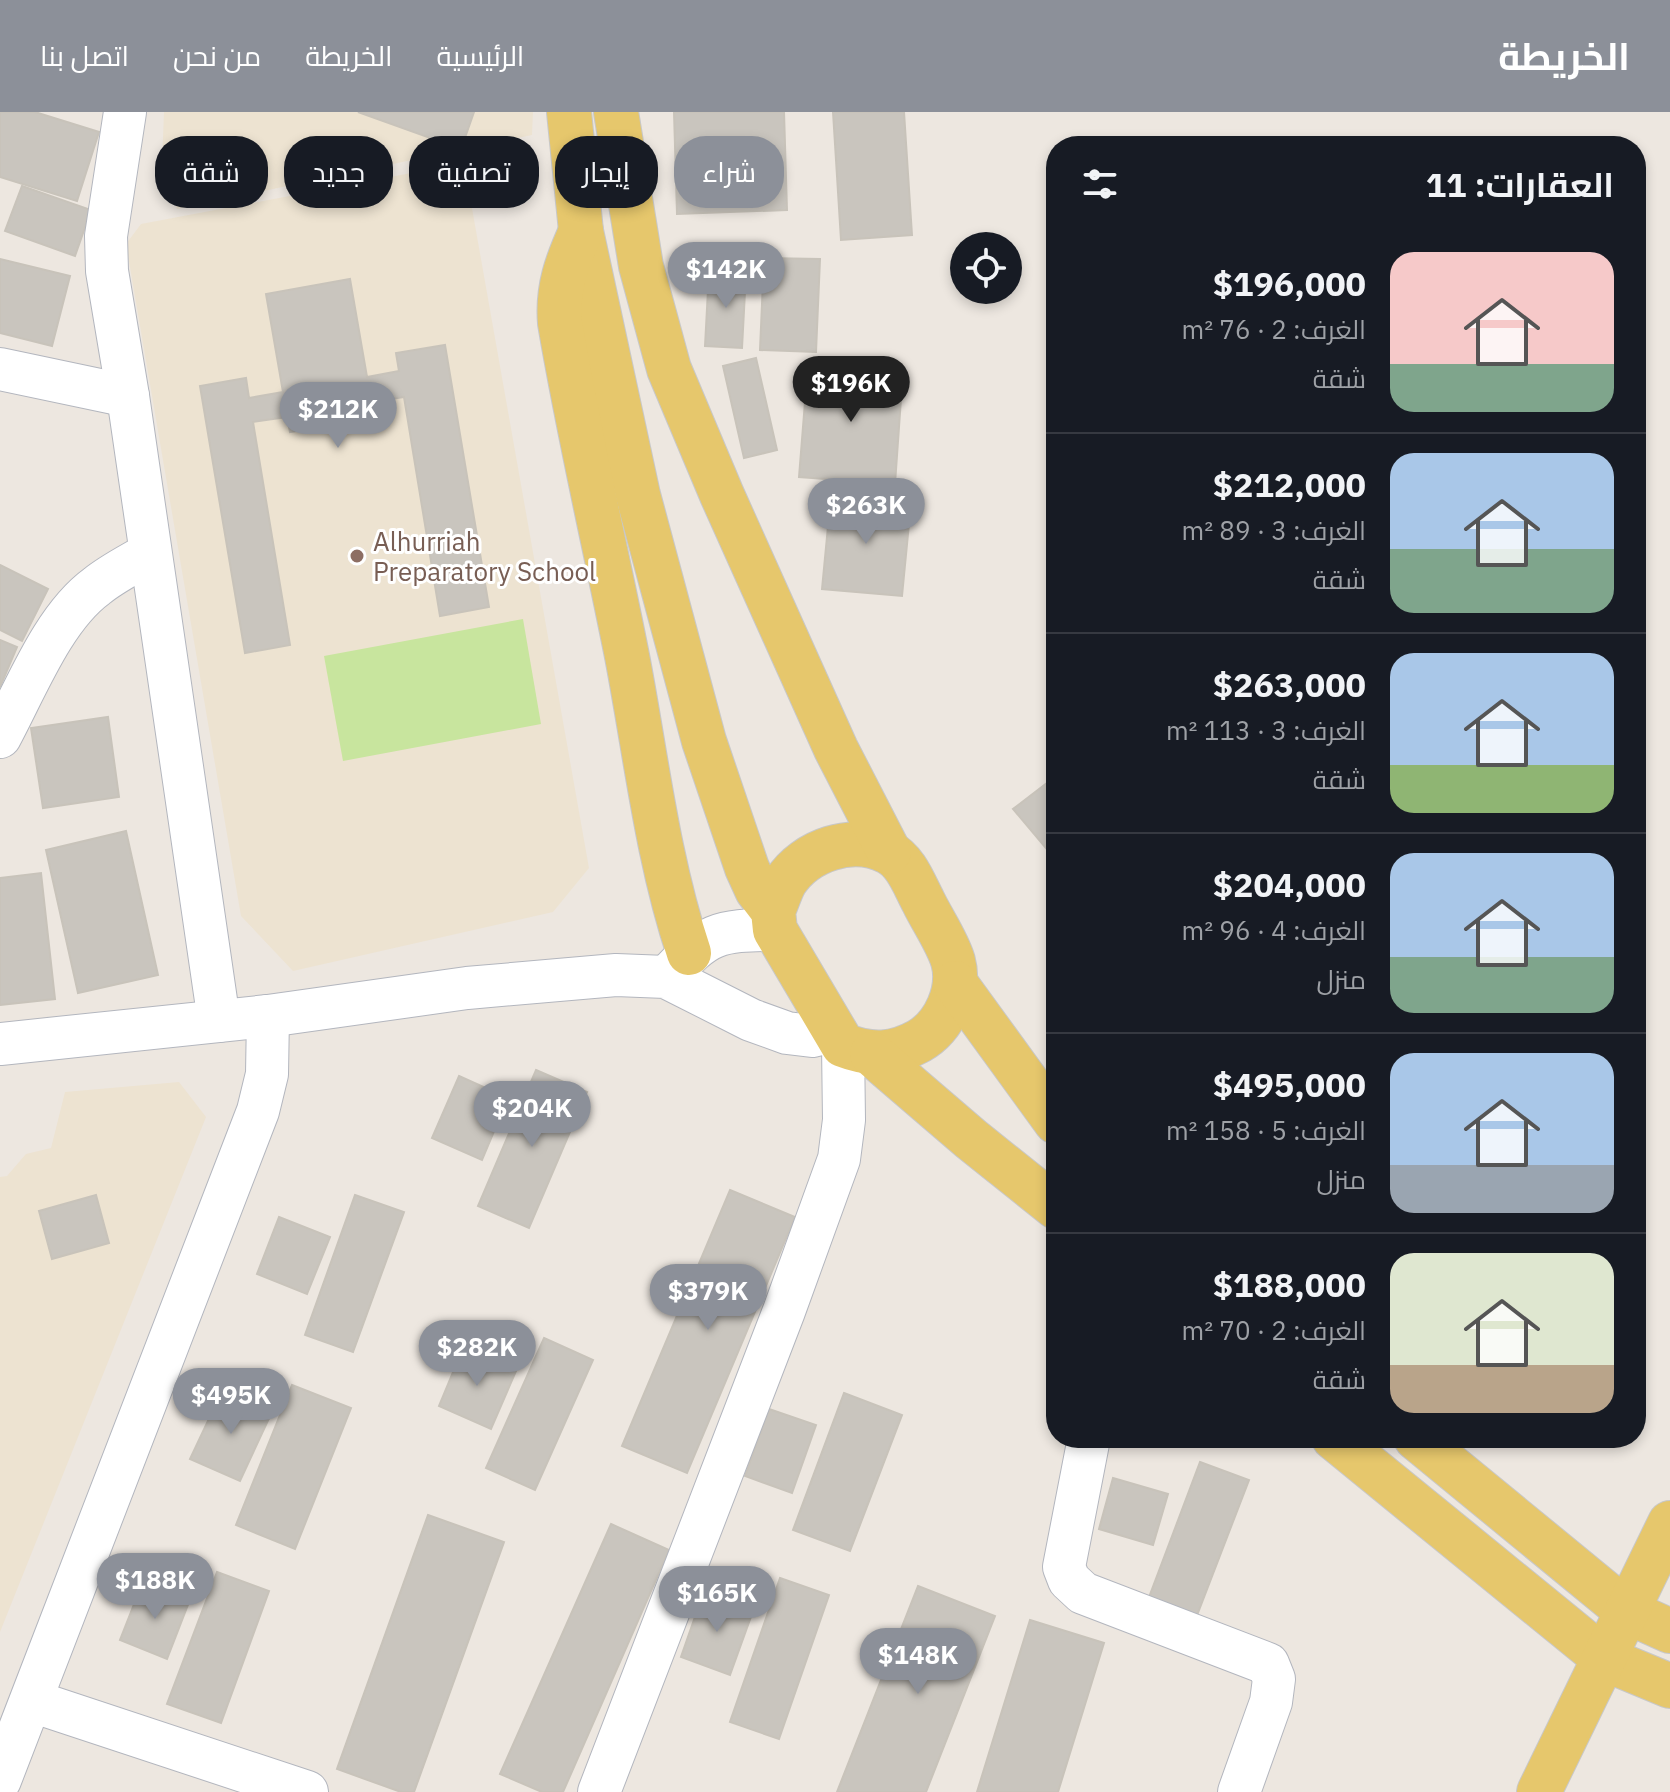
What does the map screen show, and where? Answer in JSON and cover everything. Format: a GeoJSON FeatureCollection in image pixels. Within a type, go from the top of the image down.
{"type":"FeatureCollection","features":[{"type":"Feature","properties":{"kind":"main road"},"geometry":{"type":"LineString","coordinates":[[569,112],[581,231],[638,495],[704,741],[747,868],[774,920],[850,1043],[1046,1199]]}},
{"type":"Feature","properties":{"kind":"main road"},"geometry":{"type":"LineString","coordinates":[[616,112],[641,266],[669,369],[836,749],[889,852],[906,868],[953,961],[955,983],[947,1012],[928,1036],[902,1050],[850,1043]]}},
{"type":"Feature","properties":{"kind":"main road"},"geometry":{"type":"LineString","coordinates":[[581,231],[562,277],[558,304],[560,323],[589,482],[627,657],[664,864],[678,965]]}},
{"type":"Feature","properties":{"kind":"main road"},"geometry":{"type":"LineString","coordinates":[[774,920],[785,883],[804,861],[831,847],[860,844],[889,852]]}},
{"type":"Feature","properties":{"kind":"main road"},"geometry":{"type":"LineString","coordinates":[[955,983],[1046,1108]]}},
{"type":"Feature","properties":{"kind":"main road"},"geometry":{"type":"LineString","coordinates":[[1346,1448],[1605,1659],[1670,1686]]}},
{"type":"Feature","properties":{"kind":"main road"},"geometry":{"type":"LineString","coordinates":[[1428,1448],[1628,1612],[1670,1631]]}},
{"type":"Feature","properties":{"kind":"main road"},"geometry":{"type":"LineString","coordinates":[[1539,1792],[1670,1523]]}},
{"type":"Feature","properties":{"kind":"street"},"geometry":{"type":"LineString","coordinates":[[125,112],[106,236],[111,304],[128,396],[219,1021]]}},
{"type":"Feature","properties":{"kind":"street"},"geometry":{"type":"LineString","coordinates":[[3,373],[128,396]]}},
{"type":"Feature","properties":{"kind":"street"},"geometry":{"type":"LineString","coordinates":[[0,737],[56,633],[77,605],[96,587],[150,553]]}},
{"type":"Feature","properties":{"kind":"street"},"geometry":{"type":"LineString","coordinates":[[0,1044],[268,1016],[467,988],[616,975],[678,965],[708,939],[774,920]]}},
{"type":"Feature","properties":{"kind":"street"},"geometry":{"type":"LineString","coordinates":[[599,1792],[784,1311],[839,1159],[844,1120],[850,1043],[787,1033],[751,1020],[678,965]]}},
{"type":"Feature","properties":{"kind":"street"},"geometry":{"type":"LineString","coordinates":[[0,1780],[258,1111],[267,1074],[268,1016]]}},
{"type":"Feature","properties":{"kind":"street"},"geometry":{"type":"LineString","coordinates":[[1087,1448],[1064,1567],[1069,1580],[1083,1593],[1268,1664],[1274,1679],[1271,1702],[1239,1792]]}},
{"type":"Feature","properties":{"kind":"street"},"geometry":{"type":"LineString","coordinates":[[32,1701],[307,1792]]}},
{"type":"Feature","properties":{"kind":"shaded area"},"geometry":{"type":"Polygon","coordinates":[[[164,112],[533,112],[532,135],[409,136],[409,161],[393,164],[393,136],[284,136],[284,187],[268,190],[268,136],[163,136],[164,112]]]}},
{"type":"Feature","properties":{"kind":"shaded area","name":"Alhurriah Preparatory School"},"geometry":{"type":"Polygon","coordinates":[[[409,173],[409,208],[472,208],[589,868],[553,912],[293,971],[241,916],[126,244],[141,224],[226,208],[268,208],[268,200],[284,197],[284,208],[393,208],[393,176],[409,173]]]}},
{"type":"Feature","properties":{"kind":"shaded area"},"geometry":{"type":"Polygon","coordinates":[[[179,1082],[206,1117],[0,1632],[0,1177],[7,1176],[26,1154],[51,1148],[65,1092],[179,1082]]]}},
{"type":"Feature","properties":{"kind":"green space"},"geometry":{"type":"Polygon","coordinates":[[[523,619],[541,724],[343,761],[324,656],[523,619]]]}},
{"type":"Feature","properties":{"kind":"building"},"geometry":{"type":"Polygon","coordinates":[[[0,112],[35,112],[99,132],[77,201],[0,177],[0,112]]]}},
{"type":"Feature","properties":{"kind":"building"},"geometry":{"type":"Polygon","coordinates":[[[358,112],[474,112],[466,136],[425,136],[358,112]]]}},
{"type":"Feature","properties":{"kind":"building"},"geometry":{"type":"Polygon","coordinates":[[[674,112],[784,112],[787,210],[677,214],[677,208],[784,208],[784,136],[675,136],[674,112]]]}},
{"type":"Feature","properties":{"kind":"building"},"geometry":{"type":"Polygon","coordinates":[[[833,112],[904,112],[912,235],[841,240],[833,112]]]}},
{"type":"Feature","properties":{"kind":"building"},"geometry":{"type":"Polygon","coordinates":[[[22,186],[91,210],[75,256],[5,231],[22,186]]]}},
{"type":"Feature","properties":{"kind":"building"},"geometry":{"type":"Polygon","coordinates":[[[764,258],[820,259],[816,352],[760,350],[764,258]]]}},
{"type":"Feature","properties":{"kind":"building"},"geometry":{"type":"Polygon","coordinates":[[[0,259],[70,276],[52,346],[0,333],[0,259]]]}},
{"type":"Feature","properties":{"kind":"building"},"geometry":{"type":"Polygon","coordinates":[[[709,271],[746,273],[742,348],[705,346],[709,271]]]}},
{"type":"Feature","properties":{"kind":"building"},"geometry":{"type":"Polygon","coordinates":[[[350,279],[367,377],[399,371],[396,353],[445,345],[489,607],[440,616],[404,397],[371,402],[373,418],[290,432],[287,417],[253,422],[290,645],[245,653],[200,386],[246,378],[249,398],[283,392],[266,294],[350,279]]]}},
{"type":"Feature","properties":{"kind":"building"},"geometry":{"type":"Polygon","coordinates":[[[756,358],[777,450],[744,458],[723,366],[756,358]]]}},
{"type":"Feature","properties":{"kind":"building"},"geometry":{"type":"Polygon","coordinates":[[[808,364],[903,370],[895,484],[799,477],[808,364]]]}},
{"type":"Feature","properties":{"kind":"building"},"geometry":{"type":"Polygon","coordinates":[[[831,495],[911,503],[902,596],[822,589],[831,495]]]}},
{"type":"Feature","properties":{"kind":"building"},"geometry":{"type":"Polygon","coordinates":[[[0,565],[48,589],[22,641],[0,630],[0,565]]]}},
{"type":"Feature","properties":{"kind":"building"},"geometry":{"type":"Polygon","coordinates":[[[0,640],[17,647],[0,687],[0,640]]]}},
{"type":"Feature","properties":{"kind":"building"},"geometry":{"type":"Polygon","coordinates":[[[108,717],[119,797],[43,808],[31,728],[108,717]]]}},
{"type":"Feature","properties":{"kind":"building"},"geometry":{"type":"Polygon","coordinates":[[[1046,784],[1046,848],[1013,809],[1046,784]]]}},
{"type":"Feature","properties":{"kind":"building"},"geometry":{"type":"Polygon","coordinates":[[[126,831],[158,975],[78,993],[46,850],[126,831]]]}},
{"type":"Feature","properties":{"kind":"building"},"geometry":{"type":"Polygon","coordinates":[[[41,873],[55,999],[0,1005],[0,878],[41,873]]]}},
{"type":"Feature","properties":{"kind":"building"},"geometry":{"type":"Polygon","coordinates":[[[536,1070],[587,1092],[529,1228],[478,1206],[536,1070]]]}},
{"type":"Feature","properties":{"kind":"building"},"geometry":{"type":"Polygon","coordinates":[[[459,1076],[508,1098],[482,1160],[432,1138],[459,1076]]]}},
{"type":"Feature","properties":{"kind":"building"},"geometry":{"type":"Polygon","coordinates":[[[730,1190],[795,1217],[687,1473],[622,1446],[730,1190]]]}},
{"type":"Feature","properties":{"kind":"building"},"geometry":{"type":"Polygon","coordinates":[[[96,1195],[109,1243],[52,1259],[39,1211],[96,1195]]]}},
{"type":"Feature","properties":{"kind":"building"},"geometry":{"type":"Polygon","coordinates":[[[355,1195],[404,1212],[353,1352],[305,1335],[355,1195]]]}},
{"type":"Feature","properties":{"kind":"building"},"geometry":{"type":"Polygon","coordinates":[[[279,1217],[330,1237],[307,1294],[257,1274],[279,1217]]]}},
{"type":"Feature","properties":{"kind":"building"},"geometry":{"type":"Polygon","coordinates":[[[544,1338],[593,1360],[535,1490],[486,1468],[544,1338]]]}},
{"type":"Feature","properties":{"kind":"building"},"geometry":{"type":"Polygon","coordinates":[[[463,1348],[516,1371],[491,1429],[439,1406],[463,1348]]]}},
{"type":"Feature","properties":{"kind":"building"},"geometry":{"type":"Polygon","coordinates":[[[292,1385],[351,1408],[295,1549],[236,1525],[292,1385]]]}},
{"type":"Feature","properties":{"kind":"building"},"geometry":{"type":"Polygon","coordinates":[[[222,1391],[271,1414],[240,1481],[190,1459],[222,1391]]]}},
{"type":"Feature","properties":{"kind":"building"},"geometry":{"type":"Polygon","coordinates":[[[844,1393],[902,1415],[850,1551],[793,1530],[844,1393]]]}},
{"type":"Feature","properties":{"kind":"building"},"geometry":{"type":"Polygon","coordinates":[[[769,1409],[816,1425],[792,1493],[745,1476],[769,1409]]]}},
{"type":"Feature","properties":{"kind":"building"},"geometry":{"type":"Polygon","coordinates":[[[1200,1462],[1249,1480],[1196,1618],[1148,1600],[1200,1462]]]}},
{"type":"Feature","properties":{"kind":"building"},"geometry":{"type":"Polygon","coordinates":[[[1113,1478],[1168,1494],[1153,1545],[1099,1529],[1113,1478]]]}},
{"type":"Feature","properties":{"kind":"building"},"geometry":{"type":"Polygon","coordinates":[[[428,1515],[504,1542],[414,1792],[401,1792],[337,1769],[428,1515]]]}},
{"type":"Feature","properties":{"kind":"building"},"geometry":{"type":"Polygon","coordinates":[[[611,1524],[669,1550],[563,1792],[542,1792],[500,1774],[611,1524]]]}},
{"type":"Feature","properties":{"kind":"building"},"geometry":{"type":"Polygon","coordinates":[[[217,1572],[269,1591],[221,1723],[167,1704],[217,1572]]]}},
{"type":"Feature","properties":{"kind":"building"},"geometry":{"type":"Polygon","coordinates":[[[780,1578],[829,1595],[779,1739],[730,1722],[780,1578]]]}},
{"type":"Feature","properties":{"kind":"building"},"geometry":{"type":"Polygon","coordinates":[[[142,1584],[189,1602],[167,1659],[120,1640],[142,1584]]]}},
{"type":"Feature","properties":{"kind":"building"},"geometry":{"type":"Polygon","coordinates":[[[918,1586],[995,1616],[926,1792],[837,1792],[918,1586]]]}},
{"type":"Feature","properties":{"kind":"building"},"geometry":{"type":"Polygon","coordinates":[[[703,1594],[753,1611],[730,1675],[681,1657],[703,1594]]]}},
{"type":"Feature","properties":{"kind":"building"},"geometry":{"type":"Polygon","coordinates":[[[1030,1620],[1104,1643],[1058,1792],[977,1792],[1030,1620]]]}},
{"type":"Feature","properties":{"kind":"place","name":"Alhurriah Preparatory School"},"geometry":{"type":"Point","coordinates":[357,556]}}]}
